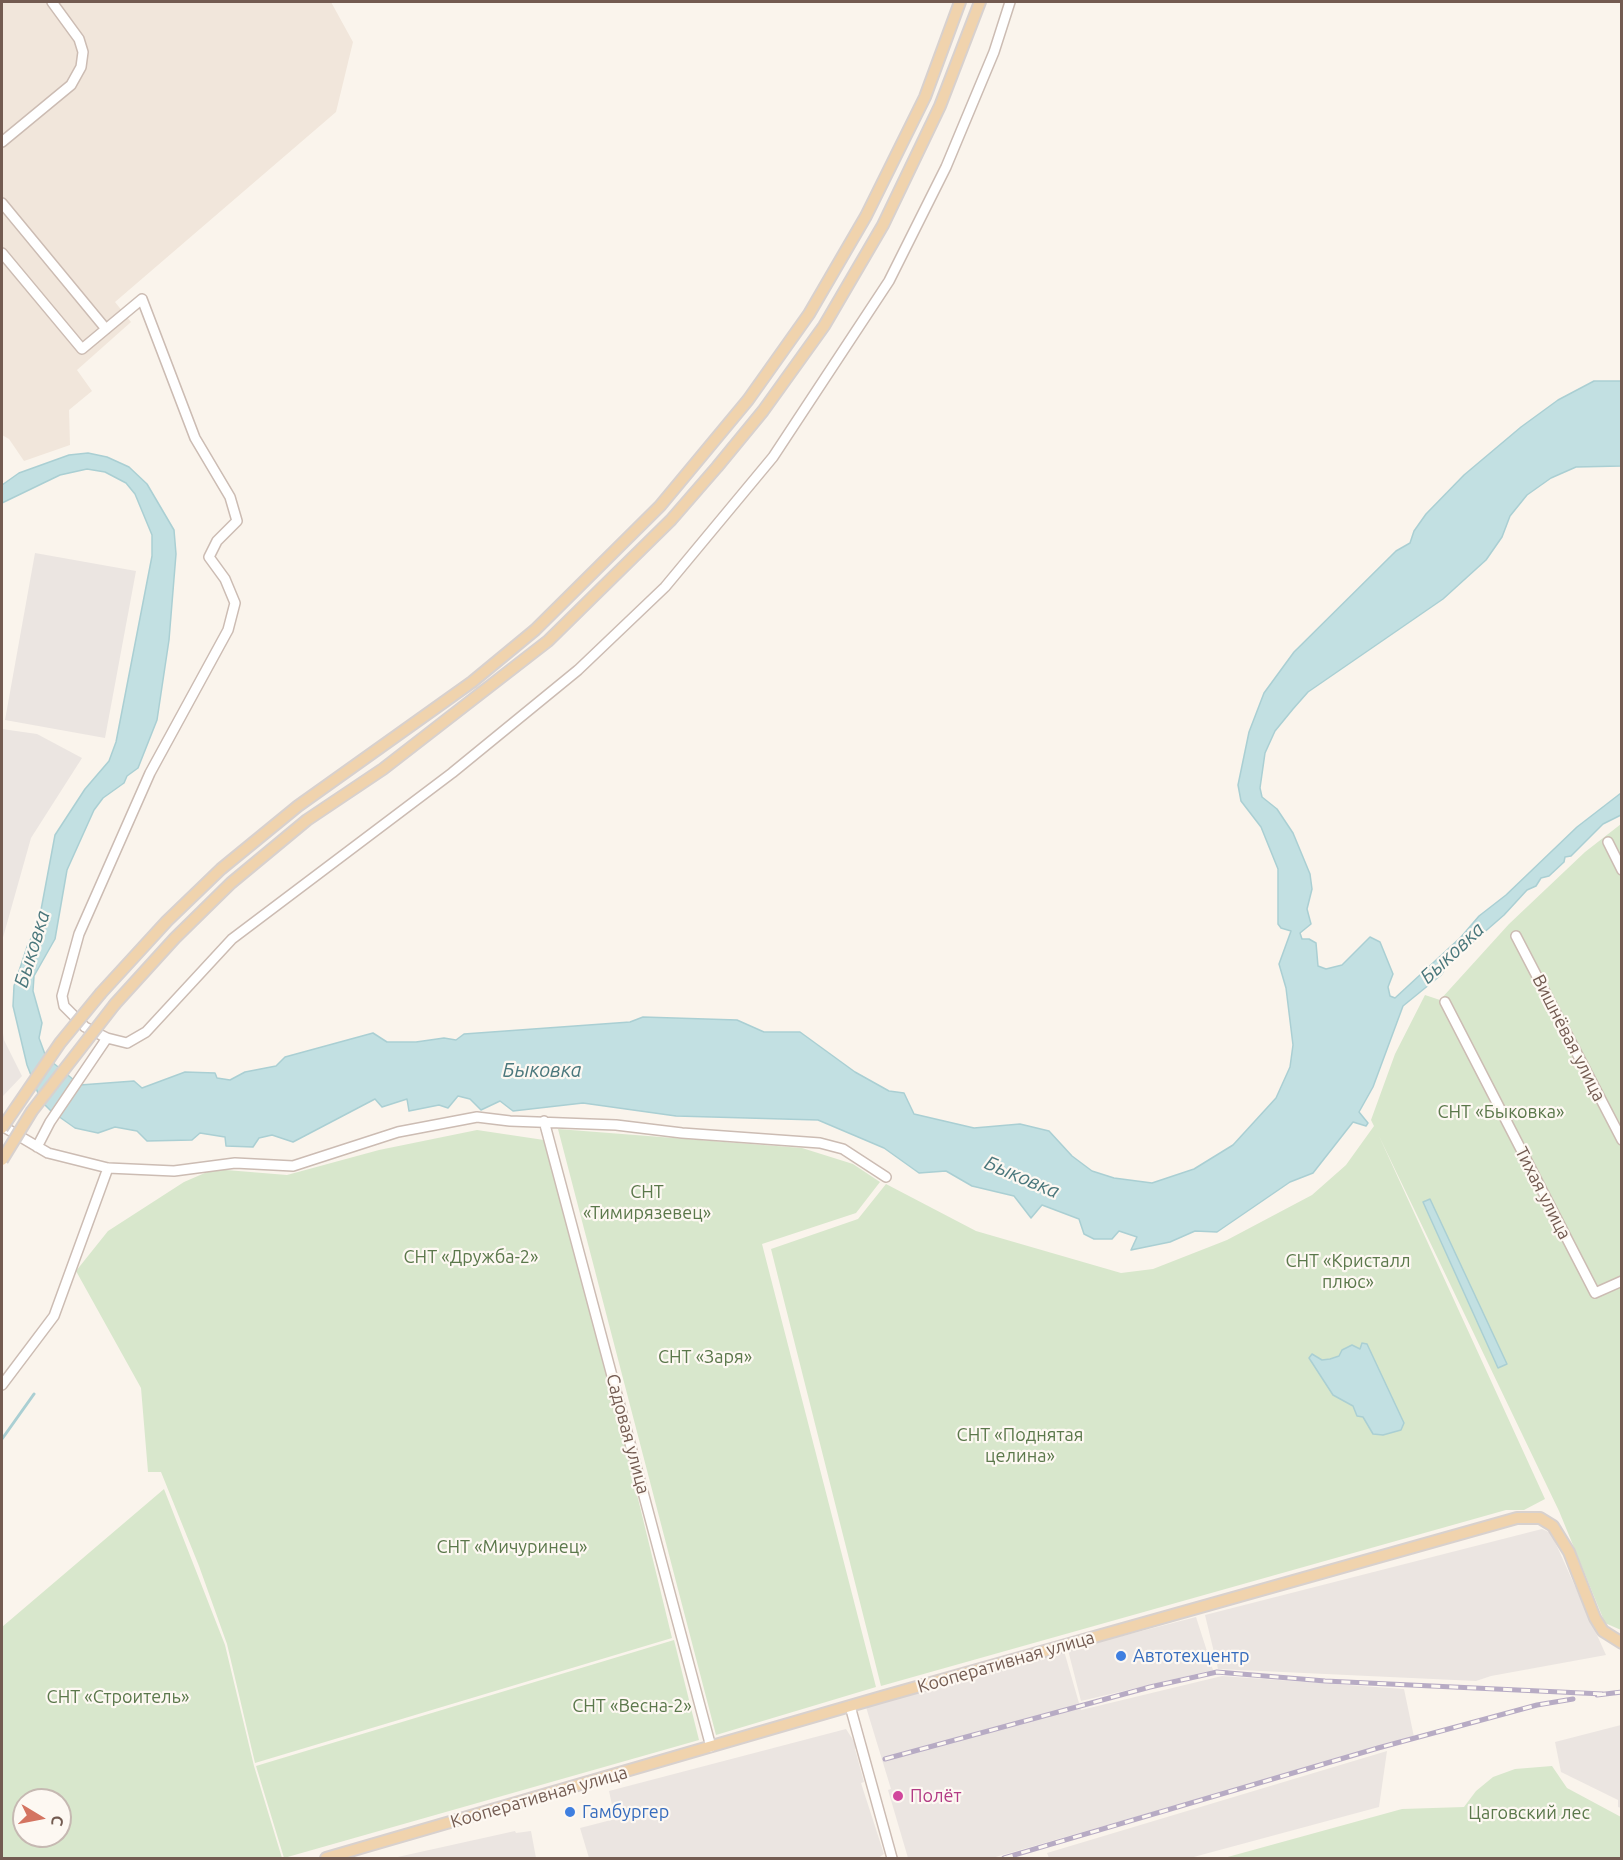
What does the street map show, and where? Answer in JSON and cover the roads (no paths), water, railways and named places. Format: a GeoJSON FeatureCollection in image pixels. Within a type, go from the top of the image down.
{"type":"FeatureCollection","features":[{"type":"Feature","properties":{"kind":"main road"},"geometry":{"type":"LineString","coordinates":[[2,1127],[60,1043],[101,993],[167,921],[221,869],[298,806],[416,724],[526,637],[660,506],[748,400],[809,314],[866,216],[921,107],[960,2]]}},
{"type":"Feature","properties":{"kind":"main road"},"geometry":{"type":"LineString","coordinates":[[2,1160],[32,1111],[115,1004],[175,938],[231,884],[307,820],[383,769],[548,641],[671,520],[717,467],[763,411],[824,326],[883,225],[940,106],[980,2]]}},
{"type":"Feature","properties":{"kind":"main road","name":"Кооперативная улица"},"geometry":{"type":"LineString","coordinates":[[326,1858],[850,1706],[1528,1516],[1540,1518],[1552,1526],[1569,1552],[1595,1618],[1604,1631],[1622,1643]]}},
{"type":"Feature","properties":{"kind":"street"},"geometry":{"type":"LineString","coordinates":[[2,142],[71,84],[81,67],[83,52],[79,39],[52,2]]}},
{"type":"Feature","properties":{"kind":"street"},"geometry":{"type":"LineString","coordinates":[[2,253],[82,349],[142,299],[195,438],[230,497],[237,521],[217,541],[209,557],[225,579],[235,603],[228,630],[150,773],[134,815],[79,934],[62,996],[64,1006],[85,1027],[107,1038],[127,1043],[146,1032],[232,939],[452,773],[578,670],[665,587],[773,457],[889,281],[946,167],[994,52],[1010,2]]}},
{"type":"Feature","properties":{"kind":"street"},"geometry":{"type":"LineString","coordinates":[[2,203],[106,329]]}},
{"type":"Feature","properties":{"kind":"street"},"geometry":{"type":"LineString","coordinates":[[1608,842],[1622,870]]}},
{"type":"Feature","properties":{"kind":"street","name":"Вишнёвая улица"},"geometry":{"type":"LineString","coordinates":[[1516,936],[1622,1140]]}},
{"type":"Feature","properties":{"kind":"street","name":"Тихая улица"},"geometry":{"type":"LineString","coordinates":[[1445,1002],[1594,1293],[1622,1281]]}},
{"type":"Feature","properties":{"kind":"street"},"geometry":{"type":"LineString","coordinates":[[37,1147],[50,1122],[107,1038]]}},
{"type":"Feature","properties":{"kind":"street"},"geometry":{"type":"LineString","coordinates":[[2,1127],[48,1153],[108,1168],[174,1171],[235,1163],[292,1166],[398,1132],[477,1117],[616,1125],[682,1133],[820,1143],[843,1149],[886,1177]]}},
{"type":"Feature","properties":{"kind":"street","name":"Садовая улица"},"geometry":{"type":"LineString","coordinates":[[544,1121],[711,1747]]}},
{"type":"Feature","properties":{"kind":"street"},"geometry":{"type":"LineString","coordinates":[[2,1385],[54,1316],[108,1168]]}},
{"type":"Feature","properties":{"kind":"street"},"geometry":{"type":"LineString","coordinates":[[850,1706],[892,1858]]}},
{"type":"Feature","properties":{"kind":"water","name":"Быковка"},"geometry":{"type":"Polygon","coordinates":[[[1594,381],[1621,381],[1621,466],[1576,467],[1551,478],[1527,495],[1510,516],[1502,537],[1486,560],[1443,599],[1308,692],[1275,731],[1265,753],[1260,788],[1262,797],[1277,809],[1293,833],[1310,874],[1312,889],[1307,909],[1311,924],[1300,933],[1302,939],[1309,939],[1316,943],[1318,966],[1326,969],[1342,965],[1370,937],[1380,942],[1393,974],[1388,987],[1390,996],[1395,998],[1461,937],[1479,916],[1506,895],[1577,827],[1621,793],[1621,815],[1603,824],[1571,856],[1565,857],[1564,862],[1549,876],[1541,878],[1536,886],[1527,890],[1504,915],[1449,963],[1441,975],[1403,1006],[1373,1087],[1359,1112],[1368,1123],[1366,1126],[1353,1122],[1313,1173],[1290,1182],[1217,1232],[1195,1231],[1170,1242],[1131,1250],[1137,1237],[1119,1231],[1112,1239],[1094,1239],[1084,1234],[1079,1219],[1042,1205],[1031,1218],[1014,1196],[972,1186],[946,1171],[919,1173],[884,1148],[818,1120],[676,1116],[583,1103],[513,1111],[500,1101],[481,1110],[470,1099],[458,1096],[448,1108],[439,1105],[409,1111],[407,1099],[382,1107],[375,1099],[293,1142],[272,1135],[259,1138],[253,1147],[226,1146],[225,1137],[200,1133],[192,1140],[147,1141],[137,1131],[115,1127],[98,1133],[75,1128],[41,1101],[27,1065],[13,1006],[14,986],[28,944],[38,926],[55,835],[85,789],[109,761],[116,742],[152,556],[152,535],[135,494],[126,483],[105,472],[87,469],[60,475],[2,503],[2,485],[19,473],[69,455],[88,453],[107,457],[129,467],[147,484],[174,530],[176,554],[169,640],[157,720],[138,768],[127,776],[124,783],[103,798],[94,810],[67,870],[55,939],[34,976],[33,991],[42,1023],[39,1038],[46,1057],[80,1085],[134,1081],[142,1088],[185,1072],[215,1073],[217,1078],[230,1080],[245,1072],[276,1066],[285,1057],[373,1033],[387,1042],[416,1042],[444,1038],[456,1040],[464,1034],[630,1022],[643,1017],[737,1020],[764,1032],[800,1032],[855,1072],[889,1091],[904,1093],[914,1114],[974,1128],[1020,1124],[1049,1131],[1072,1156],[1092,1171],[1114,1178],[1152,1183],[1194,1169],[1233,1145],[1276,1098],[1290,1067],[1293,1045],[1286,988],[1279,964],[1291,931],[1281,928],[1278,924],[1278,869],[1261,827],[1241,801],[1238,785],[1249,732],[1264,693],[1294,652],[1396,551],[1410,543],[1414,531],[1426,514],[1464,475],[1521,427],[1558,400],[1594,381]]]}},
{"type":"Feature","properties":{"kind":"water"},"geometry":{"type":"Polygon","coordinates":[[[1430,1199],[1507,1364],[1498,1368],[1423,1202],[1430,1199]]]}},
{"type":"Feature","properties":{"kind":"water"},"geometry":{"type":"Polygon","coordinates":[[[1362,1343],[1367,1344],[1404,1423],[1401,1430],[1383,1435],[1373,1434],[1363,1417],[1357,1416],[1353,1406],[1333,1395],[1309,1358],[1312,1354],[1322,1360],[1330,1359],[1339,1356],[1342,1350],[1352,1345],[1360,1349],[1362,1343]]]}},
{"type":"Feature","properties":{"kind":"waterway"},"geometry":{"type":"LineString","coordinates":[[2,1439],[34,1394]]}},
{"type":"Feature","properties":{"kind":"railway"},"geometry":{"type":"LineString","coordinates":[[885,1759],[1150,1687],[1217,1672],[1325,1681],[1603,1694]]}},
{"type":"Feature","properties":{"kind":"railway"},"geometry":{"type":"LineString","coordinates":[[1597,1695],[1622,1692]]}},
{"type":"Feature","properties":{"kind":"railway"},"geometry":{"type":"LineString","coordinates":[[1004,1858],[1378,1748],[1537,1705],[1573,1699]]}},
{"type":"Feature","properties":{"kind":"place","name":"Автотехцентр"},"geometry":{"type":"Point","coordinates":[1121,1656]}},
{"type":"Feature","properties":{"kind":"place","name":"Полёт"},"geometry":{"type":"Point","coordinates":[898,1796]}},
{"type":"Feature","properties":{"kind":"place","name":"Гамбургер"},"geometry":{"type":"Point","coordinates":[570,1812]}},
{"type":"Feature","properties":{"kind":"park label","name":"СНТ «Быковка»"},"geometry":{"type":"Point","coordinates":[1501,1112]}},
{"type":"Feature","properties":{"kind":"park label","name":"СНТ «Тимирязевец»"},"geometry":{"type":"Point","coordinates":[647,1202]}},
{"type":"Feature","properties":{"kind":"park label","name":"СНТ «Дружба-2»"},"geometry":{"type":"Point","coordinates":[471,1257]}},
{"type":"Feature","properties":{"kind":"park label","name":"СНТ «Кристалл плюс»"},"geometry":{"type":"Point","coordinates":[1348,1271]}},
{"type":"Feature","properties":{"kind":"park label","name":"СНТ «Заря»"},"geometry":{"type":"Point","coordinates":[705,1357]}},
{"type":"Feature","properties":{"kind":"park label","name":"СНТ «Поднятая целина»"},"geometry":{"type":"Point","coordinates":[1020,1445]}},
{"type":"Feature","properties":{"kind":"park label","name":"СНТ «Мичуринец»"},"geometry":{"type":"Point","coordinates":[512,1547]}},
{"type":"Feature","properties":{"kind":"park label","name":"СНТ «Строитель»"},"geometry":{"type":"Point","coordinates":[118,1697]}},
{"type":"Feature","properties":{"kind":"park label","name":"СНТ «Весна-2»"},"geometry":{"type":"Point","coordinates":[632,1706]}},
{"type":"Feature","properties":{"kind":"park label","name":"Цаговский лес"},"geometry":{"type":"Point","coordinates":[1529,1813]}}]}
